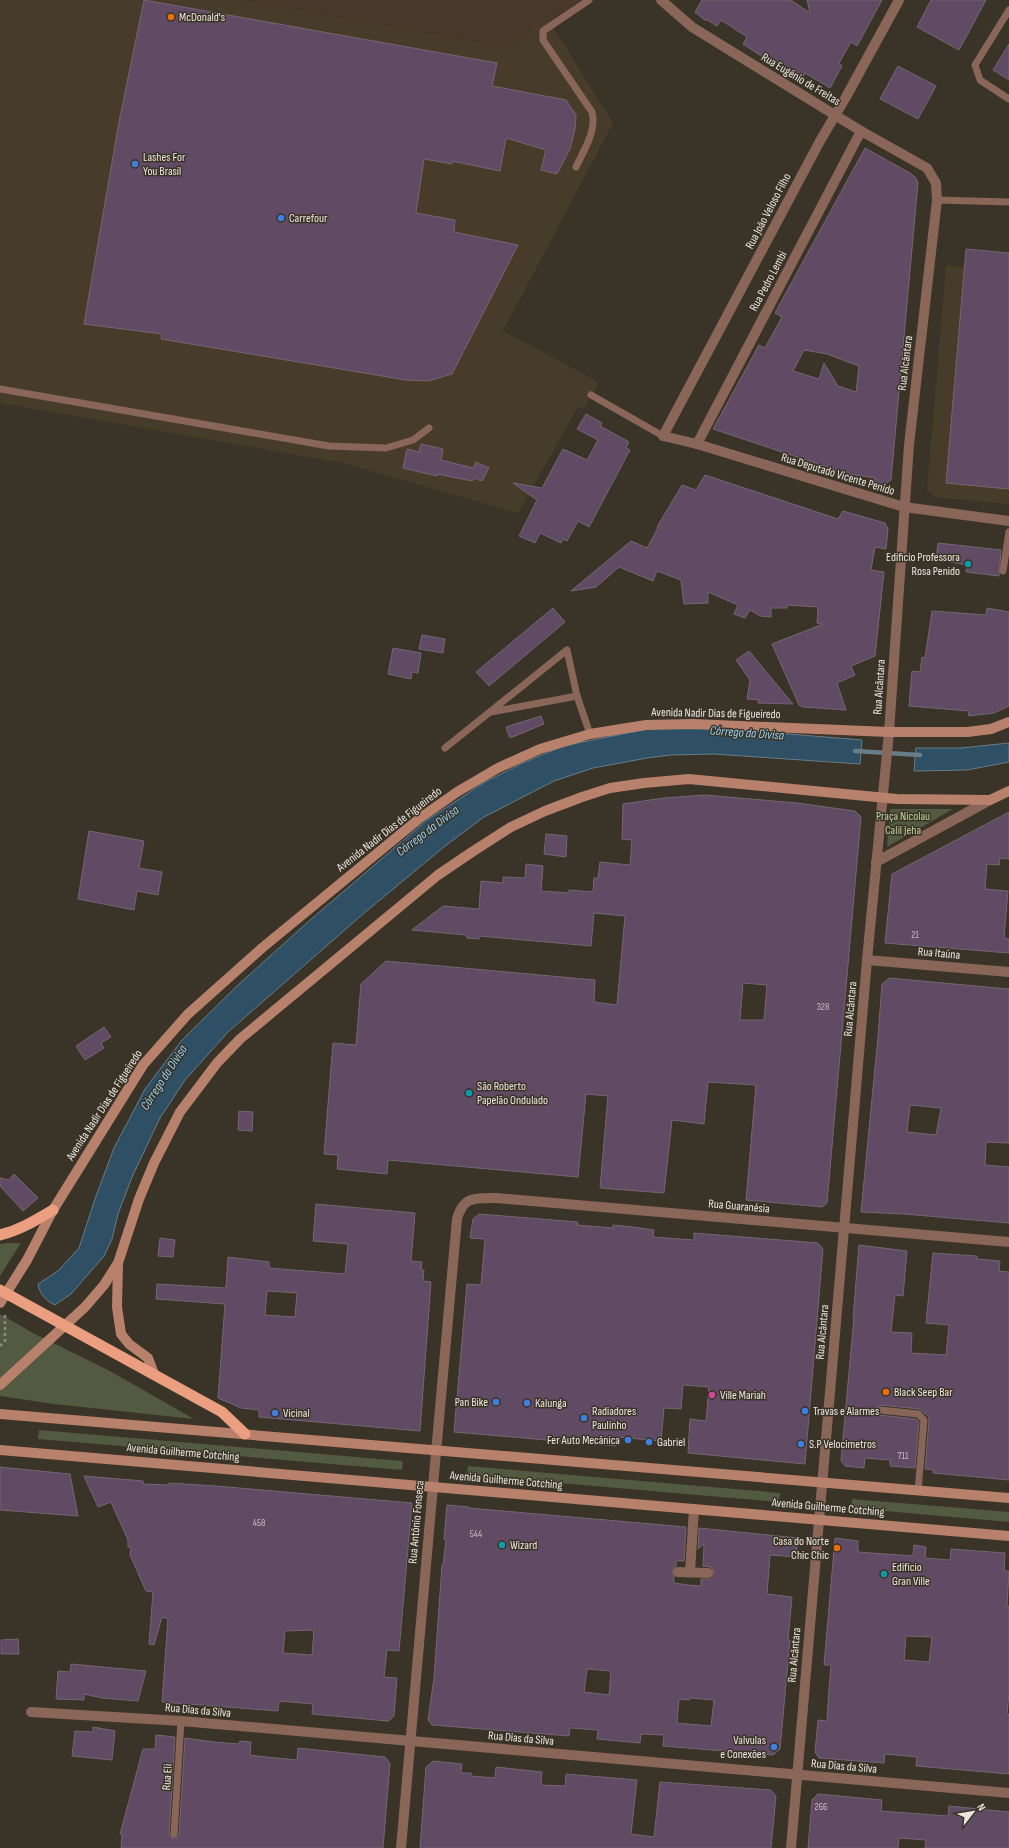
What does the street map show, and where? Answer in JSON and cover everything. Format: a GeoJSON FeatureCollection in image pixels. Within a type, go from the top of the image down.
{"type":"FeatureCollection","features":[{"type":"Feature","properties":{"kind":"highway"},"geometry":{"type":"LineString","coordinates":[[0,1235],[13,1232],[28,1225],[53,1210]]}},
{"type":"Feature","properties":{"kind":"highway"},"geometry":{"type":"LineString","coordinates":[[2,1296],[65,1326],[222,1412],[245,1434]]}},
{"type":"Feature","properties":{"kind":"main road","name":"Avenida Nadir Dias de Figueiredo"},"geometry":{"type":"LineString","coordinates":[[2,1296],[27,1260],[53,1210],[143,1065],[188,1014],[262,948],[420,818],[457,792],[498,768],[540,749],[590,734],[646,725],[693,724],[889,732],[967,732],[991,728],[1009,722]]}},
{"type":"Feature","properties":{"kind":"main road"},"geometry":{"type":"LineString","coordinates":[[0,1385],[85,1307],[104,1285],[118,1263],[139,1199],[180,1112],[217,1063],[240,1039],[438,875],[512,827],[576,799],[610,788],[689,779],[742,783],[882,798],[990,800],[1009,791]]}},
{"type":"Feature","properties":{"kind":"main road"},"geometry":{"type":"LineString","coordinates":[[118,1263],[117,1307],[121,1334],[129,1344],[148,1358],[154,1374]]}},
{"type":"Feature","properties":{"kind":"main road","name":"Avenida Guilherme Cotching"},"geometry":{"type":"LineString","coordinates":[[0,1414],[1009,1498]]}},
{"type":"Feature","properties":{"kind":"main road","name":"Avenida Guilherme Cotching"},"geometry":{"type":"LineString","coordinates":[[0,1450],[1009,1536]]}},
{"type":"Feature","properties":{"kind":"street","name":"Rua Eugênio de Freitas"},"geometry":{"type":"LineString","coordinates":[[661,0],[692,27],[861,131],[922,164],[932,174]]}},
{"type":"Feature","properties":{"kind":"street","name":"Rua João Veloso Filho"},"geometry":{"type":"LineString","coordinates":[[663,436],[820,140],[899,0]]}},
{"type":"Feature","properties":{"kind":"street","name":"Rua Pedro Lembi"},"geometry":{"type":"LineString","coordinates":[[697,444],[861,131]]}},
{"type":"Feature","properties":{"kind":"street","name":"Rua Alcântara"},"geometry":{"type":"LineString","coordinates":[[791,1848],[867,960],[889,732],[908,445],[937,200],[936,183],[932,174]]}},
{"type":"Feature","properties":{"kind":"street","name":"Rua Deputado Vicente Penido"},"geometry":{"type":"LineString","coordinates":[[663,436],[697,444],[904,507],[1009,521]]}},
{"type":"Feature","properties":{"kind":"street"},"geometry":{"type":"LineString","coordinates":[[876,862],[990,800]]}},
{"type":"Feature","properties":{"kind":"street","name":"Rua Itaúna"},"geometry":{"type":"LineString","coordinates":[[867,960],[1009,972]]}},
{"type":"Feature","properties":{"kind":"street","name":"Rua Guaranésia"},"geometry":{"type":"LineString","coordinates":[[467,1201],[480,1198],[496,1198],[1009,1242]]}},
{"type":"Feature","properties":{"kind":"street","name":"Rua Antônio Fonseca"},"geometry":{"type":"LineString","coordinates":[[401,1848],[409,1742],[457,1219],[460,1209],[467,1201]]}},
{"type":"Feature","properties":{"kind":"street"},"geometry":{"type":"LineString","coordinates":[[690,1572],[694,1509]]}},
{"type":"Feature","properties":{"kind":"street"},"geometry":{"type":"LineString","coordinates":[[678,1572],[708,1573]]}},
{"type":"Feature","properties":{"kind":"street","name":"Rua Dias da Silva"},"geometry":{"type":"LineString","coordinates":[[31,1712],[181,1722],[1009,1793]]}},
{"type":"Feature","properties":{"kind":"lane"},"geometry":{"type":"LineString","coordinates":[[576,166],[593,128],[594,118],[592,112],[543,40],[542,35],[543,31],[589,0]]}},
{"type":"Feature","properties":{"kind":"lane"},"geometry":{"type":"LineString","coordinates":[[1009,10],[975,65],[980,80],[1009,99]]}},
{"type":"Feature","properties":{"kind":"lane"},"geometry":{"type":"LineString","coordinates":[[937,200],[1009,202]]}},
{"type":"Feature","properties":{"kind":"lane"},"geometry":{"type":"LineString","coordinates":[[0,389],[328,446],[386,448],[413,440],[429,428]]}},
{"type":"Feature","properties":{"kind":"lane"},"geometry":{"type":"LineString","coordinates":[[591,395],[663,436]]}},
{"type":"Feature","properties":{"kind":"lane"},"geometry":{"type":"LineString","coordinates":[[1003,571],[1009,532]]}},
{"type":"Feature","properties":{"kind":"lane"},"geometry":{"type":"LineString","coordinates":[[445,748],[567,650],[577,696],[590,734]]}},
{"type":"Feature","properties":{"kind":"lane"},"geometry":{"type":"LineString","coordinates":[[490,712],[577,696]]}},
{"type":"Feature","properties":{"kind":"lane"},"geometry":{"type":"LineString","coordinates":[[880,1410],[918,1414],[924,1420],[918,1491]]}},
{"type":"Feature","properties":{"kind":"lane","name":"Rua Eli"},"geometry":{"type":"LineString","coordinates":[[174,1834],[181,1722]]}},
{"type":"Feature","properties":{"kind":"path"},"geometry":{"type":"LineString","coordinates":[[0,1346],[4,1340],[2,1296]]}},
{"type":"Feature","properties":{"kind":"shaded area","name":"Carrefour"},"geometry":{"type":"Polygon","coordinates":[[[0,0],[241,0],[548,19],[613,123],[503,331],[599,382],[584,409],[578,407],[518,513],[343,463],[0,403],[0,0]]]}},
{"type":"Feature","properties":{"kind":"shaded area"},"geometry":{"type":"Polygon","coordinates":[[[241,0],[582,0],[550,22],[547,19],[507,47],[241,0]]]}},
{"type":"Feature","properties":{"kind":"shaded area"},"geometry":{"type":"Polygon","coordinates":[[[946,266],[1009,271],[1009,504],[934,497],[927,489],[946,266]]]}},
{"type":"Feature","properties":{"kind":"green space","name":"Praça Nicolau Calil Jeha"},"geometry":{"type":"Polygon","coordinates":[[[890,809],[953,809],[887,847],[890,809]]]}},
{"type":"Feature","properties":{"kind":"green space"},"geometry":{"type":"Polygon","coordinates":[[[21,1243],[0,1276],[0,1244],[21,1243]]]}},
{"type":"Feature","properties":{"kind":"green space"},"geometry":{"type":"Polygon","coordinates":[[[0,1314],[33,1333],[110,1371],[194,1419],[54,1404],[0,1396],[0,1314]]]}},
{"type":"Feature","properties":{"kind":"green space"},"geometry":{"type":"Polygon","coordinates":[[[39,1430],[403,1461],[402,1470],[38,1439],[39,1430]]]}},
{"type":"Feature","properties":{"kind":"green space"},"geometry":{"type":"Polygon","coordinates":[[[468,1466],[780,1493],[779,1502],[467,1475],[468,1466]]]}},
{"type":"Feature","properties":{"kind":"green space"},"geometry":{"type":"Polygon","coordinates":[[[852,1499],[1009,1512],[1009,1522],[851,1508],[852,1499]]]}},
{"type":"Feature","properties":{"kind":"water"},"geometry":{"type":"Polygon","coordinates":[[[652,728],[728,729],[862,740],[860,764],[714,754],[671,755],[647,758],[593,768],[554,781],[484,817],[445,846],[363,914],[228,1032],[185,1080],[160,1118],[132,1177],[118,1214],[112,1239],[104,1256],[71,1294],[55,1305],[41,1294],[38,1284],[58,1271],[79,1248],[114,1148],[145,1089],[182,1040],[238,985],[309,921],[427,820],[485,782],[523,763],[563,746],[652,728]]]}},
{"type":"Feature","properties":{"kind":"water"},"geometry":{"type":"Polygon","coordinates":[[[1009,743],[1009,762],[967,770],[914,771],[916,748],[961,748],[1009,743]]]}},
{"type":"Feature","properties":{"kind":"building"},"geometry":{"type":"Polygon","coordinates":[[[144,0],[497,63],[492,86],[566,100],[576,115],[575,129],[570,149],[557,174],[541,170],[546,150],[506,138],[500,171],[452,161],[452,164],[424,159],[416,213],[455,220],[454,232],[518,245],[452,374],[428,381],[406,380],[161,339],[162,334],[84,324],[119,122],[144,0]]]}},
{"type":"Feature","properties":{"kind":"building"},"geometry":{"type":"Polygon","coordinates":[[[702,0],[791,0],[810,13],[807,0],[882,0],[857,46],[851,42],[839,63],[842,66],[830,88],[805,73],[801,80],[761,56],[743,44],[747,37],[721,20],[717,26],[706,19],[706,21],[695,12],[702,0]]]}},
{"type":"Feature","properties":{"kind":"building"},"geometry":{"type":"Polygon","coordinates":[[[931,0],[986,0],[959,50],[917,27],[931,0]]]}},
{"type":"Feature","properties":{"kind":"building"},"geometry":{"type":"Polygon","coordinates":[[[1009,44],[1009,80],[993,70],[1009,44]]]}},
{"type":"Feature","properties":{"kind":"building"},"geometry":{"type":"Polygon","coordinates":[[[898,66],[936,86],[918,119],[880,99],[898,66]]]}},
{"type":"Feature","properties":{"kind":"building"},"geometry":{"type":"Polygon","coordinates":[[[865,148],[910,173],[916,178],[918,183],[891,480],[884,485],[874,482],[875,478],[848,474],[713,429],[759,345],[765,348],[782,317],[775,313],[865,148]],[[804,350],[793,371],[819,379],[824,363],[838,386],[856,392],[859,366],[827,354],[804,350]]]}},
{"type":"Feature","properties":{"kind":"building"},"geometry":{"type":"Polygon","coordinates":[[[966,249],[1009,253],[1009,489],[946,483],[966,249]]]}},
{"type":"Feature","properties":{"kind":"building"},"geometry":{"type":"Polygon","coordinates":[[[586,414],[602,423],[600,426],[629,442],[626,448],[630,450],[589,527],[578,521],[567,541],[563,539],[561,543],[540,533],[535,543],[519,536],[537,500],[513,483],[542,488],[563,449],[587,460],[598,440],[577,429],[586,414]]]}},
{"type":"Feature","properties":{"kind":"building"},"geometry":{"type":"Polygon","coordinates":[[[421,444],[443,449],[441,460],[473,468],[476,462],[489,468],[482,481],[474,478],[472,481],[437,474],[437,476],[403,468],[407,449],[419,452],[421,444]]]}},
{"type":"Feature","properties":{"kind":"building"},"geometry":{"type":"Polygon","coordinates":[[[705,475],[838,519],[843,511],[885,523],[888,529],[886,549],[875,547],[871,570],[884,572],[875,656],[851,666],[855,675],[837,683],[846,710],[803,707],[799,705],[772,644],[823,624],[817,623],[818,607],[787,605],[787,608],[771,608],[771,617],[760,616],[750,610],[745,618],[734,614],[738,605],[708,592],[708,603],[684,604],[681,580],[657,571],[653,581],[619,567],[596,587],[571,591],[631,541],[647,548],[658,528],[657,527],[682,485],[696,490],[705,475]]]}},
{"type":"Feature","properties":{"kind":"building","name":"Edificio Professora Rosa Penido"},"geometry":{"type":"Polygon","coordinates":[[[938,543],[1001,550],[999,576],[966,572],[967,565],[936,559],[938,543]]]}},
{"type":"Feature","properties":{"kind":"building"},"geometry":{"type":"Polygon","coordinates":[[[553,608],[565,622],[489,686],[476,672],[553,608]]]}},
{"type":"Feature","properties":{"kind":"building"},"geometry":{"type":"Polygon","coordinates":[[[987,608],[1009,612],[1009,706],[994,713],[968,716],[969,711],[909,706],[912,671],[920,672],[922,657],[925,658],[932,611],[986,615],[987,608]]]}},
{"type":"Feature","properties":{"kind":"building"},"geometry":{"type":"Polygon","coordinates":[[[422,635],[445,639],[443,653],[419,649],[422,635]]]}},
{"type":"Feature","properties":{"kind":"building"},"geometry":{"type":"Polygon","coordinates":[[[393,648],[421,653],[418,673],[412,672],[411,679],[388,674],[393,648]]]}},
{"type":"Feature","properties":{"kind":"building"},"geometry":{"type":"Polygon","coordinates":[[[749,651],[793,704],[758,703],[759,700],[747,699],[750,680],[736,660],[749,651]]]}},
{"type":"Feature","properties":{"kind":"building"},"geometry":{"type":"Polygon","coordinates":[[[541,716],[544,724],[510,738],[506,727],[541,716]]]}},
{"type":"Feature","properties":{"kind":"building"},"geometry":{"type":"Polygon","coordinates":[[[705,795],[797,803],[855,811],[861,817],[827,1203],[822,1207],[746,1200],[756,1085],[708,1082],[704,1124],[672,1120],[664,1193],[600,1188],[608,1096],[586,1094],[578,1177],[388,1160],[387,1174],[337,1169],[338,1155],[324,1154],[333,1043],[356,1045],[361,984],[386,961],[595,980],[594,1002],[617,1005],[625,916],[594,913],[591,946],[479,936],[479,939],[467,938],[466,935],[412,930],[443,906],[479,909],[481,881],[503,883],[503,877],[525,878],[526,864],[543,866],[541,891],[569,893],[569,890],[593,892],[594,878],[598,878],[600,862],[630,865],[632,840],[622,839],[623,804],[664,798],[705,795]],[[743,983],[740,1020],[764,1020],[767,985],[743,983]]]}},
{"type":"Feature","properties":{"kind":"building"},"geometry":{"type":"Polygon","coordinates":[[[1009,812],[1009,859],[1000,858],[999,865],[987,864],[985,889],[1008,891],[1004,938],[1009,939],[1009,953],[885,943],[892,874],[1009,812]]]}},
{"type":"Feature","properties":{"kind":"building"},"geometry":{"type":"Polygon","coordinates":[[[89,831],[144,841],[139,868],[162,872],[158,895],[137,891],[134,910],[78,899],[89,831]]]}},
{"type":"Feature","properties":{"kind":"building"},"geometry":{"type":"Polygon","coordinates":[[[546,834],[567,836],[566,857],[544,854],[546,834]]]}},
{"type":"Feature","properties":{"kind":"building"},"geometry":{"type":"Polygon","coordinates":[[[889,978],[1009,989],[1009,1143],[986,1142],[985,1165],[1009,1167],[1009,1223],[861,1212],[882,984],[889,978]],[[910,1105],[907,1132],[936,1135],[941,1108],[910,1105]]]}},
{"type":"Feature","properties":{"kind":"building"},"geometry":{"type":"Polygon","coordinates":[[[104,1027],[111,1037],[101,1043],[104,1048],[85,1060],[76,1046],[104,1027]]]}},
{"type":"Feature","properties":{"kind":"building"},"geometry":{"type":"Polygon","coordinates":[[[239,1111],[253,1112],[252,1131],[238,1130],[239,1111]]]}},
{"type":"Feature","properties":{"kind":"building"},"geometry":{"type":"Polygon","coordinates":[[[14,1174],[38,1198],[23,1211],[0,1186],[0,1178],[9,1180],[14,1174]]]}},
{"type":"Feature","properties":{"kind":"building"},"geometry":{"type":"Polygon","coordinates":[[[316,1204],[415,1213],[411,1261],[422,1262],[421,1270],[424,1270],[423,1281],[431,1282],[420,1431],[259,1417],[259,1410],[241,1408],[218,1398],[225,1304],[156,1299],[157,1284],[226,1288],[228,1257],[269,1262],[269,1268],[345,1274],[348,1244],[313,1241],[316,1204]],[[267,1291],[265,1315],[295,1317],[297,1293],[267,1291]]]}},
{"type":"Feature","properties":{"kind":"building"},"geometry":{"type":"Polygon","coordinates":[[[479,1214],[578,1222],[577,1225],[613,1228],[613,1225],[633,1227],[654,1230],[653,1237],[694,1240],[694,1233],[818,1243],[823,1249],[805,1464],[688,1453],[690,1419],[706,1421],[709,1387],[683,1385],[681,1409],[664,1408],[661,1441],[617,1437],[616,1446],[454,1432],[467,1284],[481,1285],[485,1239],[470,1238],[473,1219],[479,1214]]]}},
{"type":"Feature","properties":{"kind":"building"},"geometry":{"type":"Polygon","coordinates":[[[160,1238],[175,1240],[173,1257],[158,1256],[160,1238]]]}},
{"type":"Feature","properties":{"kind":"building"},"geometry":{"type":"Polygon","coordinates":[[[859,1245],[907,1251],[903,1296],[895,1295],[891,1332],[912,1333],[911,1353],[946,1355],[949,1325],[926,1323],[933,1253],[977,1256],[977,1259],[1000,1261],[999,1271],[1009,1272],[1009,1480],[933,1473],[934,1470],[925,1469],[929,1420],[928,1416],[919,1409],[881,1405],[876,1407],[875,1410],[879,1415],[916,1419],[919,1422],[915,1468],[890,1466],[890,1460],[865,1458],[864,1468],[845,1466],[841,1461],[859,1245]]]}},
{"type":"Feature","properties":{"kind":"building"},"geometry":{"type":"Polygon","coordinates":[[[0,1467],[70,1474],[78,1516],[0,1510],[0,1467]]]}},
{"type":"Feature","properties":{"kind":"building"},"geometry":{"type":"Polygon","coordinates":[[[84,1476],[143,1481],[143,1484],[169,1485],[169,1483],[216,1486],[412,1503],[399,1651],[387,1650],[384,1677],[397,1678],[394,1716],[388,1721],[312,1714],[313,1704],[279,1701],[278,1711],[162,1702],[168,1619],[162,1617],[154,1645],[149,1644],[153,1592],[146,1591],[130,1555],[131,1547],[128,1547],[128,1540],[111,1502],[98,1507],[84,1476]],[[314,1630],[285,1631],[283,1653],[312,1655],[314,1630]]]}},
{"type":"Feature","properties":{"kind":"building"},"geometry":{"type":"Polygon","coordinates":[[[447,1505],[686,1527],[684,1561],[676,1561],[676,1566],[672,1572],[674,1583],[701,1586],[701,1579],[711,1579],[714,1574],[711,1567],[703,1566],[704,1544],[698,1549],[699,1528],[798,1538],[796,1557],[770,1555],[767,1594],[792,1597],[788,1640],[790,1640],[780,1749],[773,1755],[663,1746],[664,1735],[641,1734],[640,1743],[597,1739],[598,1730],[570,1728],[569,1736],[432,1725],[428,1720],[434,1678],[442,1565],[446,1540],[444,1539],[447,1505]],[[587,1669],[584,1692],[609,1695],[611,1671],[587,1669]],[[690,1698],[689,1700],[679,1699],[677,1723],[711,1726],[714,1700],[690,1698]]]}},
{"type":"Feature","properties":{"kind":"building"},"geometry":{"type":"Polygon","coordinates":[[[835,1538],[858,1541],[858,1552],[913,1556],[914,1545],[926,1547],[925,1558],[950,1560],[951,1549],[1005,1553],[1004,1571],[1009,1571],[1007,1606],[1009,1606],[1009,1694],[1007,1714],[1009,1714],[1009,1774],[916,1766],[917,1757],[885,1754],[884,1763],[819,1758],[815,1752],[818,1720],[827,1721],[831,1665],[824,1665],[835,1538]],[[906,1636],[904,1660],[929,1662],[932,1637],[906,1636]]]}},
{"type":"Feature","properties":{"kind":"building"},"geometry":{"type":"Polygon","coordinates":[[[18,1639],[19,1654],[1,1654],[1,1640],[18,1639]]]}},
{"type":"Feature","properties":{"kind":"building"},"geometry":{"type":"Polygon","coordinates":[[[71,1664],[146,1671],[138,1701],[102,1698],[84,1694],[84,1700],[56,1699],[58,1671],[70,1672],[71,1664]]]}},
{"type":"Feature","properties":{"kind":"building"},"geometry":{"type":"Polygon","coordinates":[[[93,1727],[115,1731],[112,1760],[72,1756],[75,1731],[93,1732],[93,1727]]]}},
{"type":"Feature","properties":{"kind":"building"},"geometry":{"type":"Polygon","coordinates":[[[156,1735],[175,1737],[169,1834],[172,1838],[177,1838],[179,1834],[185,1738],[239,1744],[240,1741],[251,1742],[250,1755],[297,1760],[298,1748],[385,1757],[390,1763],[383,1848],[121,1848],[122,1834],[120,1834],[143,1749],[155,1749],[156,1735]]]}},
{"type":"Feature","properties":{"kind":"building"},"geometry":{"type":"Polygon","coordinates":[[[433,1761],[462,1764],[461,1773],[471,1773],[471,1776],[495,1778],[496,1767],[542,1772],[541,1785],[565,1786],[566,1774],[637,1780],[631,1834],[654,1837],[660,1782],[771,1790],[776,1796],[771,1848],[420,1848],[426,1767],[433,1761]]]}},
{"type":"Feature","properties":{"kind":"building"},"geometry":{"type":"Polygon","coordinates":[[[818,1794],[882,1800],[881,1811],[948,1816],[949,1806],[1009,1812],[1009,1848],[925,1848],[926,1840],[899,1838],[898,1848],[808,1848],[812,1800],[818,1794]]]}},
{"type":"Feature","properties":{"kind":"waterway","name":"Córrego da Divisa"},"geometry":{"type":"LineString","coordinates":[[855,751],[920,755]]}},
{"type":"Feature","properties":{"kind":"place","name":"McDonald's"},"geometry":{"type":"Point","coordinates":[171,17]}},
{"type":"Feature","properties":{"kind":"place","name":"Lashes For You Brasil"},"geometry":{"type":"Point","coordinates":[135,164]}},
{"type":"Feature","properties":{"kind":"place","name":"Carrefour"},"geometry":{"type":"Point","coordinates":[281,218]}},
{"type":"Feature","properties":{"kind":"place","name":"Edificio Professora Rosa Penido"},"geometry":{"type":"Point","coordinates":[968,564]}},
{"type":"Feature","properties":{"kind":"place","name":"São Roberto Papelão Ondulado"},"geometry":{"type":"Point","coordinates":[469,1093]}},
{"type":"Feature","properties":{"kind":"place","name":"Black Seep Bar"},"geometry":{"type":"Point","coordinates":[886,1392]}},
{"type":"Feature","properties":{"kind":"place","name":"Ville Mariah"},"geometry":{"type":"Point","coordinates":[712,1395]}},
{"type":"Feature","properties":{"kind":"place","name":"Pan Bike"},"geometry":{"type":"Point","coordinates":[496,1402]}},
{"type":"Feature","properties":{"kind":"place","name":"Kalunga"},"geometry":{"type":"Point","coordinates":[527,1403]}},
{"type":"Feature","properties":{"kind":"place","name":"Travas e Alarmes"},"geometry":{"type":"Point","coordinates":[805,1411]}},
{"type":"Feature","properties":{"kind":"place","name":"Vicinal"},"geometry":{"type":"Point","coordinates":[275,1413]}},
{"type":"Feature","properties":{"kind":"place","name":"Radiadores Paulinho"},"geometry":{"type":"Point","coordinates":[584,1418]}},
{"type":"Feature","properties":{"kind":"place","name":"Fer Auto Mecânica"},"geometry":{"type":"Point","coordinates":[628,1440]}},
{"type":"Feature","properties":{"kind":"place","name":"Gabriel"},"geometry":{"type":"Point","coordinates":[649,1442]}},
{"type":"Feature","properties":{"kind":"place","name":"S.P Velocimetros"},"geometry":{"type":"Point","coordinates":[801,1444]}},
{"type":"Feature","properties":{"kind":"place","name":"Wizard"},"geometry":{"type":"Point","coordinates":[502,1545]}},
{"type":"Feature","properties":{"kind":"place","name":"Casa do Norte Chic Chic"},"geometry":{"type":"Point","coordinates":[837,1548]}},
{"type":"Feature","properties":{"kind":"place","name":"Edifício Gran Ville"},"geometry":{"type":"Point","coordinates":[884,1574]}},
{"type":"Feature","properties":{"kind":"place","name":"Valvulas e Conexões"},"geometry":{"type":"Point","coordinates":[774,1747]}}]}
